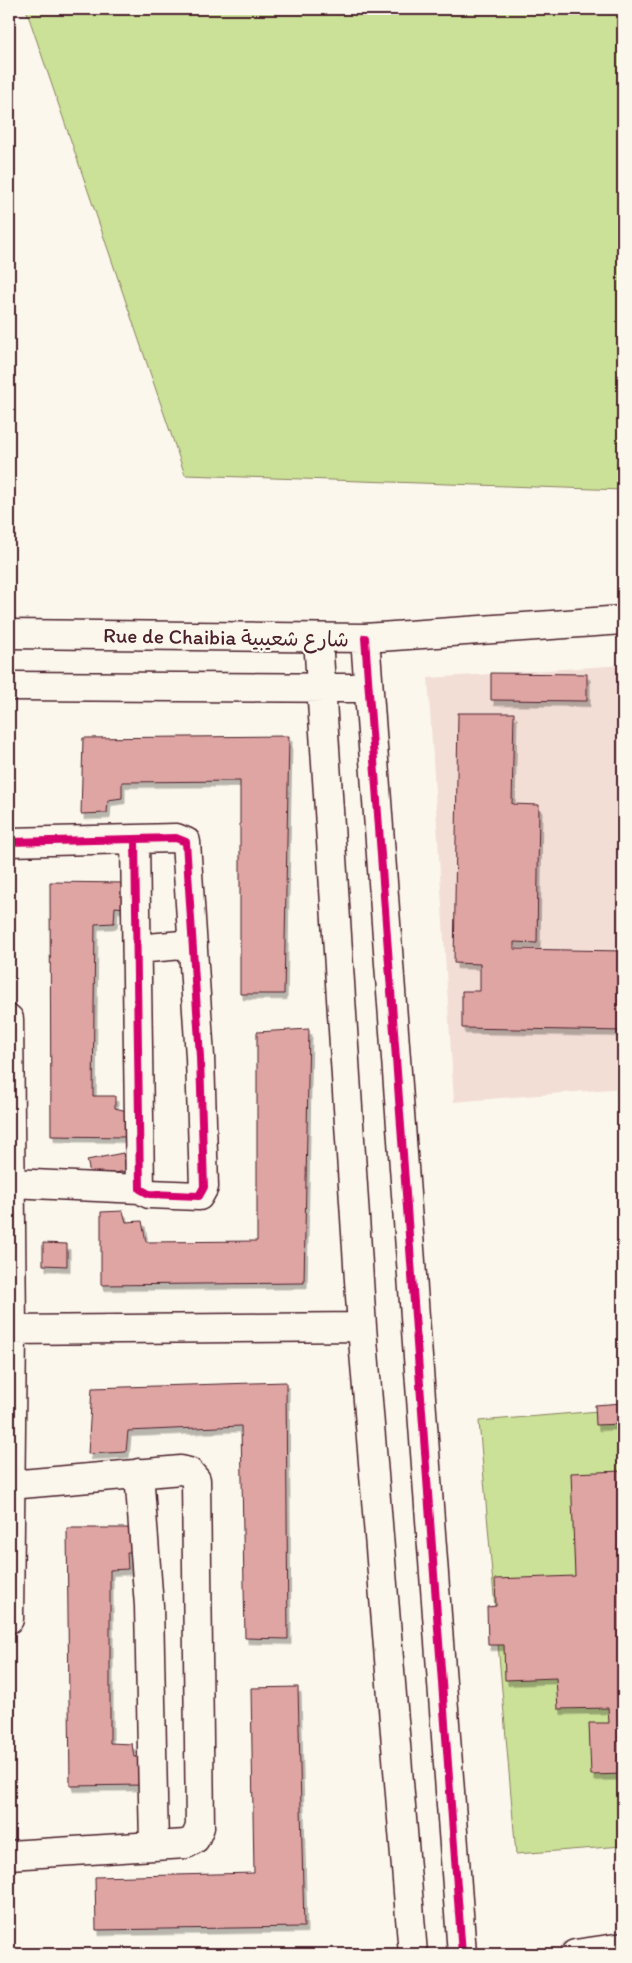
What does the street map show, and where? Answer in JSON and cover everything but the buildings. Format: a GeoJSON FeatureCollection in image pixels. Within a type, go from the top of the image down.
{"type":"FeatureCollection","features":[{"type":"Feature","properties":{"kind":"street","name":"Rue de Chaibia شارع شعيبية"},"geometry":{"type":"LineString","coordinates":[[9,634],[365,638],[623,620]]}},
{"type":"Feature","properties":{"kind":"street"},"geometry":{"type":"LineString","coordinates":[[318,638],[362,1327],[413,1954]]}},
{"type":"Feature","properties":{"kind":"street"},"geometry":{"type":"LineString","coordinates":[[365,638],[462,1954]]}},
{"type":"Feature","properties":{"kind":"street"},"geometry":{"type":"LineString","coordinates":[[9,686],[368,688]]}},
{"type":"Feature","properties":{"kind":"street"},"geometry":{"type":"LineString","coordinates":[[9,842],[176,838],[186,842],[200,1057],[204,1187],[199,1196],[189,1197],[149,1194],[140,1189],[11,1183]]}},
{"type":"Feature","properties":{"kind":"street"},"geometry":{"type":"LineString","coordinates":[[135,839],[140,1189]]}},
{"type":"Feature","properties":{"kind":"street"},"geometry":{"type":"LineString","coordinates":[[137,949],[193,944]]}},
{"type":"Feature","properties":{"kind":"street"},"geometry":{"type":"LineString","coordinates":[[9,1019],[11,1183],[9,1619]]}},
{"type":"Feature","properties":{"kind":"street"},"geometry":{"type":"LineString","coordinates":[[10,1330],[362,1327]]}},
{"type":"Feature","properties":{"kind":"street"},"geometry":{"type":"LineString","coordinates":[[9,1854],[154,1844],[186,1844],[195,1839],[200,1827],[196,1480],[189,1472],[181,1470],[10,1485]]}},
{"type":"Feature","properties":{"kind":"street"},"geometry":{"type":"LineString","coordinates":[[139,1473],[149,1606],[154,1844]]}},
{"type":"Feature","properties":{"kind":"street"},"geometry":{"type":"LineString","coordinates":[[575,1954],[623,1947]]}},
{"type":"Feature","properties":{"kind":"shaded area"},"geometry":{"type":"Polygon","coordinates":[[[623,665],[623,1088],[454,1102],[428,678],[623,665]]]}},
{"type":"Feature","properties":{"kind":"green space"},"geometry":{"type":"Polygon","coordinates":[[[26,9],[623,9],[623,490],[185,475],[26,9]]]}},
{"type":"Feature","properties":{"kind":"green space"},"geometry":{"type":"Polygon","coordinates":[[[623,1409],[623,1846],[516,1854],[479,1421],[623,1409]]]}},
{"type":"Feature","properties":{"kind":"cycle path"},"geometry":{"type":"LineString","coordinates":[[365,638],[462,1954]]}},
{"type":"Feature","properties":{"kind":"cycle path"},"geometry":{"type":"LineString","coordinates":[[9,842],[176,838],[186,842],[200,1057],[204,1187],[199,1196],[149,1194],[140,1189],[135,839]]}}]}
